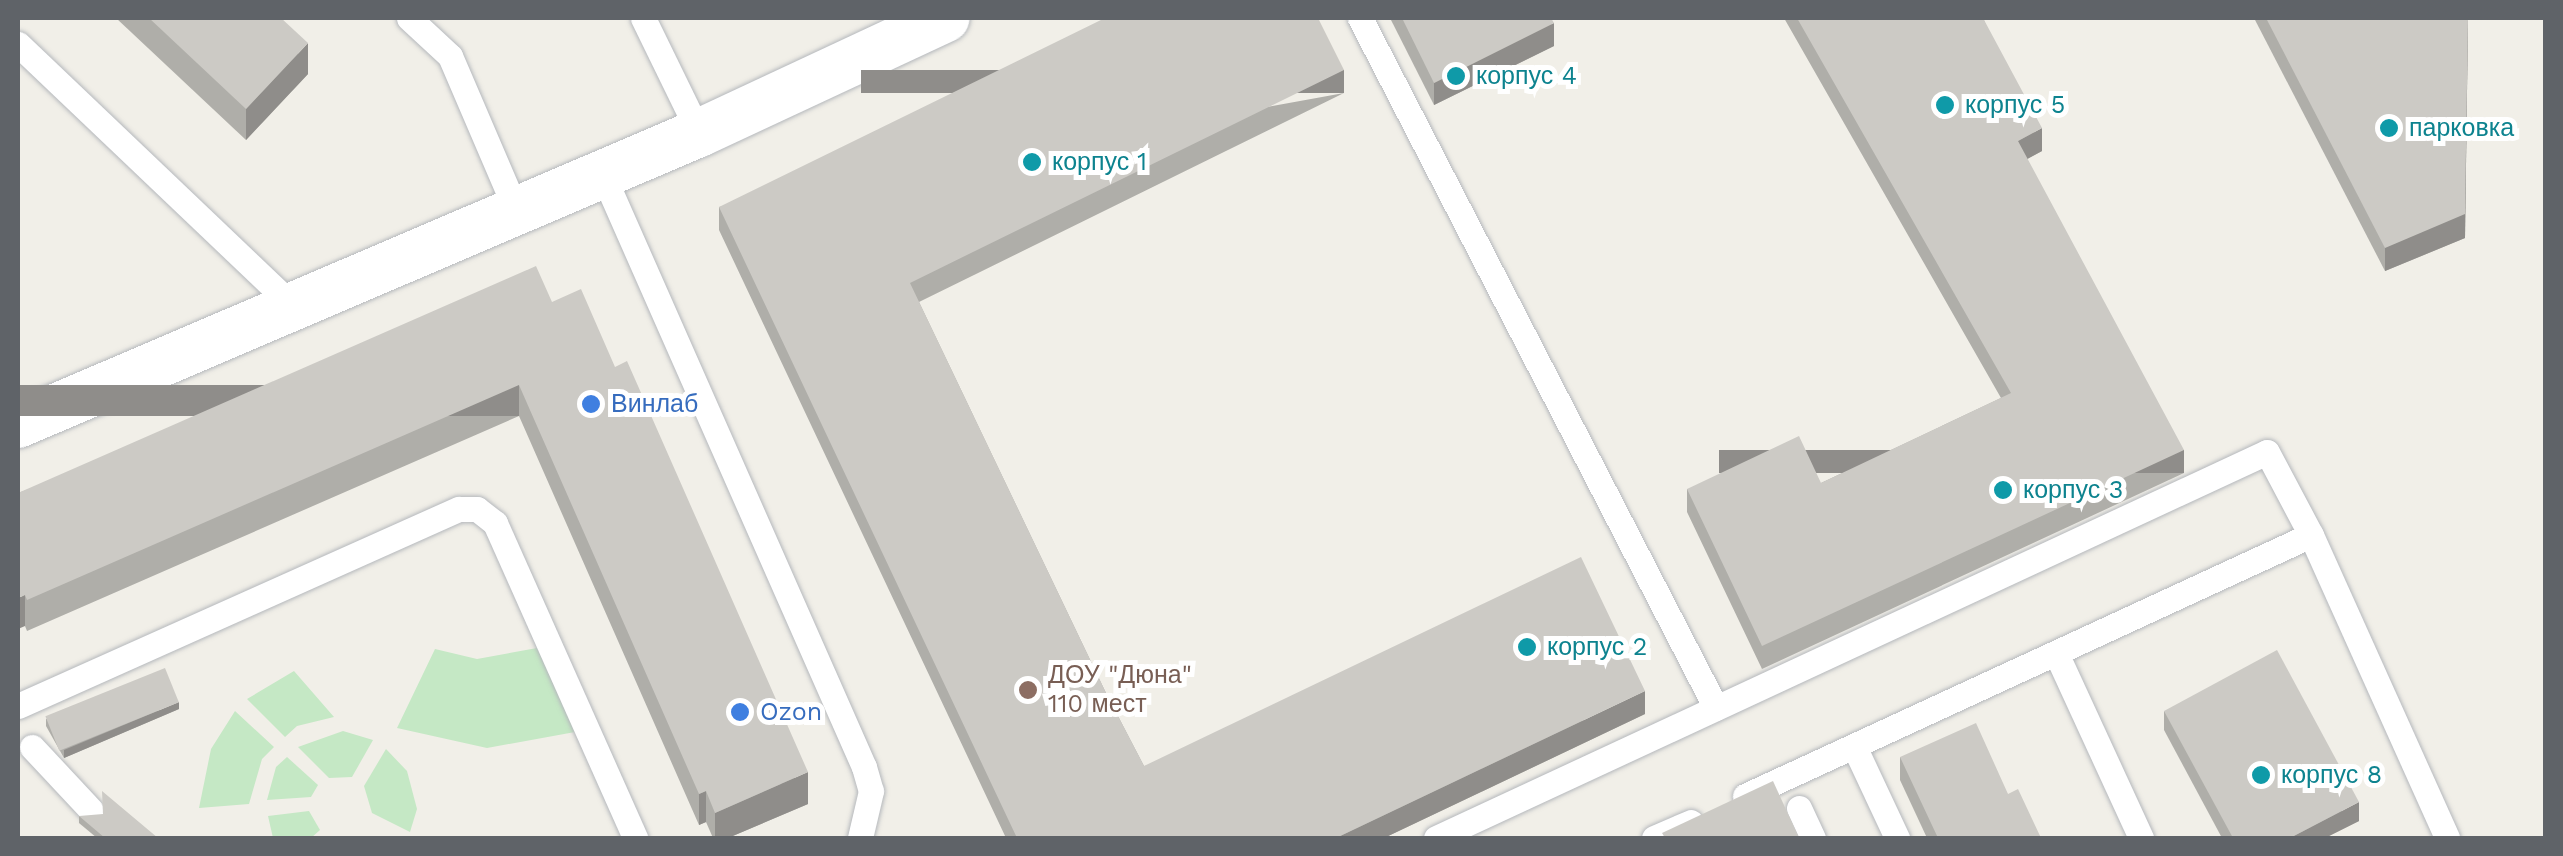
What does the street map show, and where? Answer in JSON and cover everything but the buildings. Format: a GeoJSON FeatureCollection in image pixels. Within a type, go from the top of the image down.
{"type":"FeatureCollection","features":[{"type":"Feature","properties":{"kind":"street"},"geometry":{"type":"LineString","coordinates":[[18,424],[296,310],[698,134],[946,18]]}},
{"type":"Feature","properties":{"kind":"lane"},"geometry":{"type":"LineString","coordinates":[[408,18],[450,56],[517,212]]}},
{"type":"Feature","properties":{"kind":"lane"},"geometry":{"type":"LineString","coordinates":[[643,18],[698,134]]}},
{"type":"Feature","properties":{"kind":"lane"},"geometry":{"type":"LineString","coordinates":[[1360,18],[1716,708]]}},
{"type":"Feature","properties":{"kind":"lane"},"geometry":{"type":"LineString","coordinates":[[18,44],[296,310]]}},
{"type":"Feature","properties":{"kind":"lane"},"geometry":{"type":"LineString","coordinates":[[603,175],[864,767],[871,791],[860,838]]}},
{"type":"Feature","properties":{"kind":"lane"},"geometry":{"type":"LineString","coordinates":[[1436,838],[2266,452],[2310,536],[2447,838]]}},
{"type":"Feature","properties":{"kind":"lane"},"geometry":{"type":"LineString","coordinates":[[18,706],[459,508],[477,510],[495,523],[635,838]]}},
{"type":"Feature","properties":{"kind":"lane"},"geometry":{"type":"LineString","coordinates":[[1654,838],[2310,536]]}},
{"type":"Feature","properties":{"kind":"lane"},"geometry":{"type":"LineString","coordinates":[[2056,653],[2142,838]]}},
{"type":"Feature","properties":{"kind":"lane"},"geometry":{"type":"LineString","coordinates":[[1854,746],[1897,838]]}},
{"type":"Feature","properties":{"kind":"lane"},"geometry":{"type":"LineString","coordinates":[[34,749],[91,810]]}},
{"type":"Feature","properties":{"kind":"lane"},"geometry":{"type":"LineString","coordinates":[[1799,808],[1813,838]]}},
{"type":"Feature","properties":{"kind":"green space"},"geometry":{"type":"Polygon","coordinates":[[[537,648],[575,732],[487,748],[397,728],[435,649],[477,659],[537,648]]]}},
{"type":"Feature","properties":{"kind":"green space"},"geometry":{"type":"Polygon","coordinates":[[[294,671],[334,717],[297,726],[285,737],[247,699],[294,671]]]}},
{"type":"Feature","properties":{"kind":"green space"},"geometry":{"type":"Polygon","coordinates":[[[235,711],[274,747],[262,759],[249,804],[199,808],[211,749],[235,711]]]}},
{"type":"Feature","properties":{"kind":"green space"},"geometry":{"type":"Polygon","coordinates":[[[343,731],[373,740],[352,777],[329,778],[298,747],[343,731]]]}},
{"type":"Feature","properties":{"kind":"green space"},"geometry":{"type":"Polygon","coordinates":[[[386,749],[407,771],[417,809],[410,832],[372,813],[364,786],[386,749]]]}},
{"type":"Feature","properties":{"kind":"green space"},"geometry":{"type":"Polygon","coordinates":[[[287,757],[318,785],[311,797],[267,800],[276,767],[287,757]]]}},
{"type":"Feature","properties":{"kind":"green space"},"geometry":{"type":"Polygon","coordinates":[[[309,811],[320,830],[311,838],[273,838],[268,816],[309,811]]]}},
{"type":"Feature","properties":{"kind":"place","name":"корпус 4"},"geometry":{"type":"Point","coordinates":[1456,76]}},
{"type":"Feature","properties":{"kind":"place","name":"корпус 5"},"geometry":{"type":"Point","coordinates":[1945,105]}},
{"type":"Feature","properties":{"kind":"place","name":"парковка"},"geometry":{"type":"Point","coordinates":[2389,128]}},
{"type":"Feature","properties":{"kind":"place","name":"корпус 1"},"geometry":{"type":"Point","coordinates":[1032,162]}},
{"type":"Feature","properties":{"kind":"place","name":"Винлаб"},"geometry":{"type":"Point","coordinates":[591,404]}},
{"type":"Feature","properties":{"kind":"place","name":"корпус 3"},"geometry":{"type":"Point","coordinates":[2003,490]}},
{"type":"Feature","properties":{"kind":"place","name":"корпус 2"},"geometry":{"type":"Point","coordinates":[1527,647]}},
{"type":"Feature","properties":{"kind":"place","name":"ДОУ \"Дюна\" 110 мест"},"geometry":{"type":"Point","coordinates":[1028,690]}},
{"type":"Feature","properties":{"kind":"place","name":"Ozon"},"geometry":{"type":"Point","coordinates":[740,712]}},
{"type":"Feature","properties":{"kind":"place","name":"корпус 8"},"geometry":{"type":"Point","coordinates":[2261,775]}}]}
